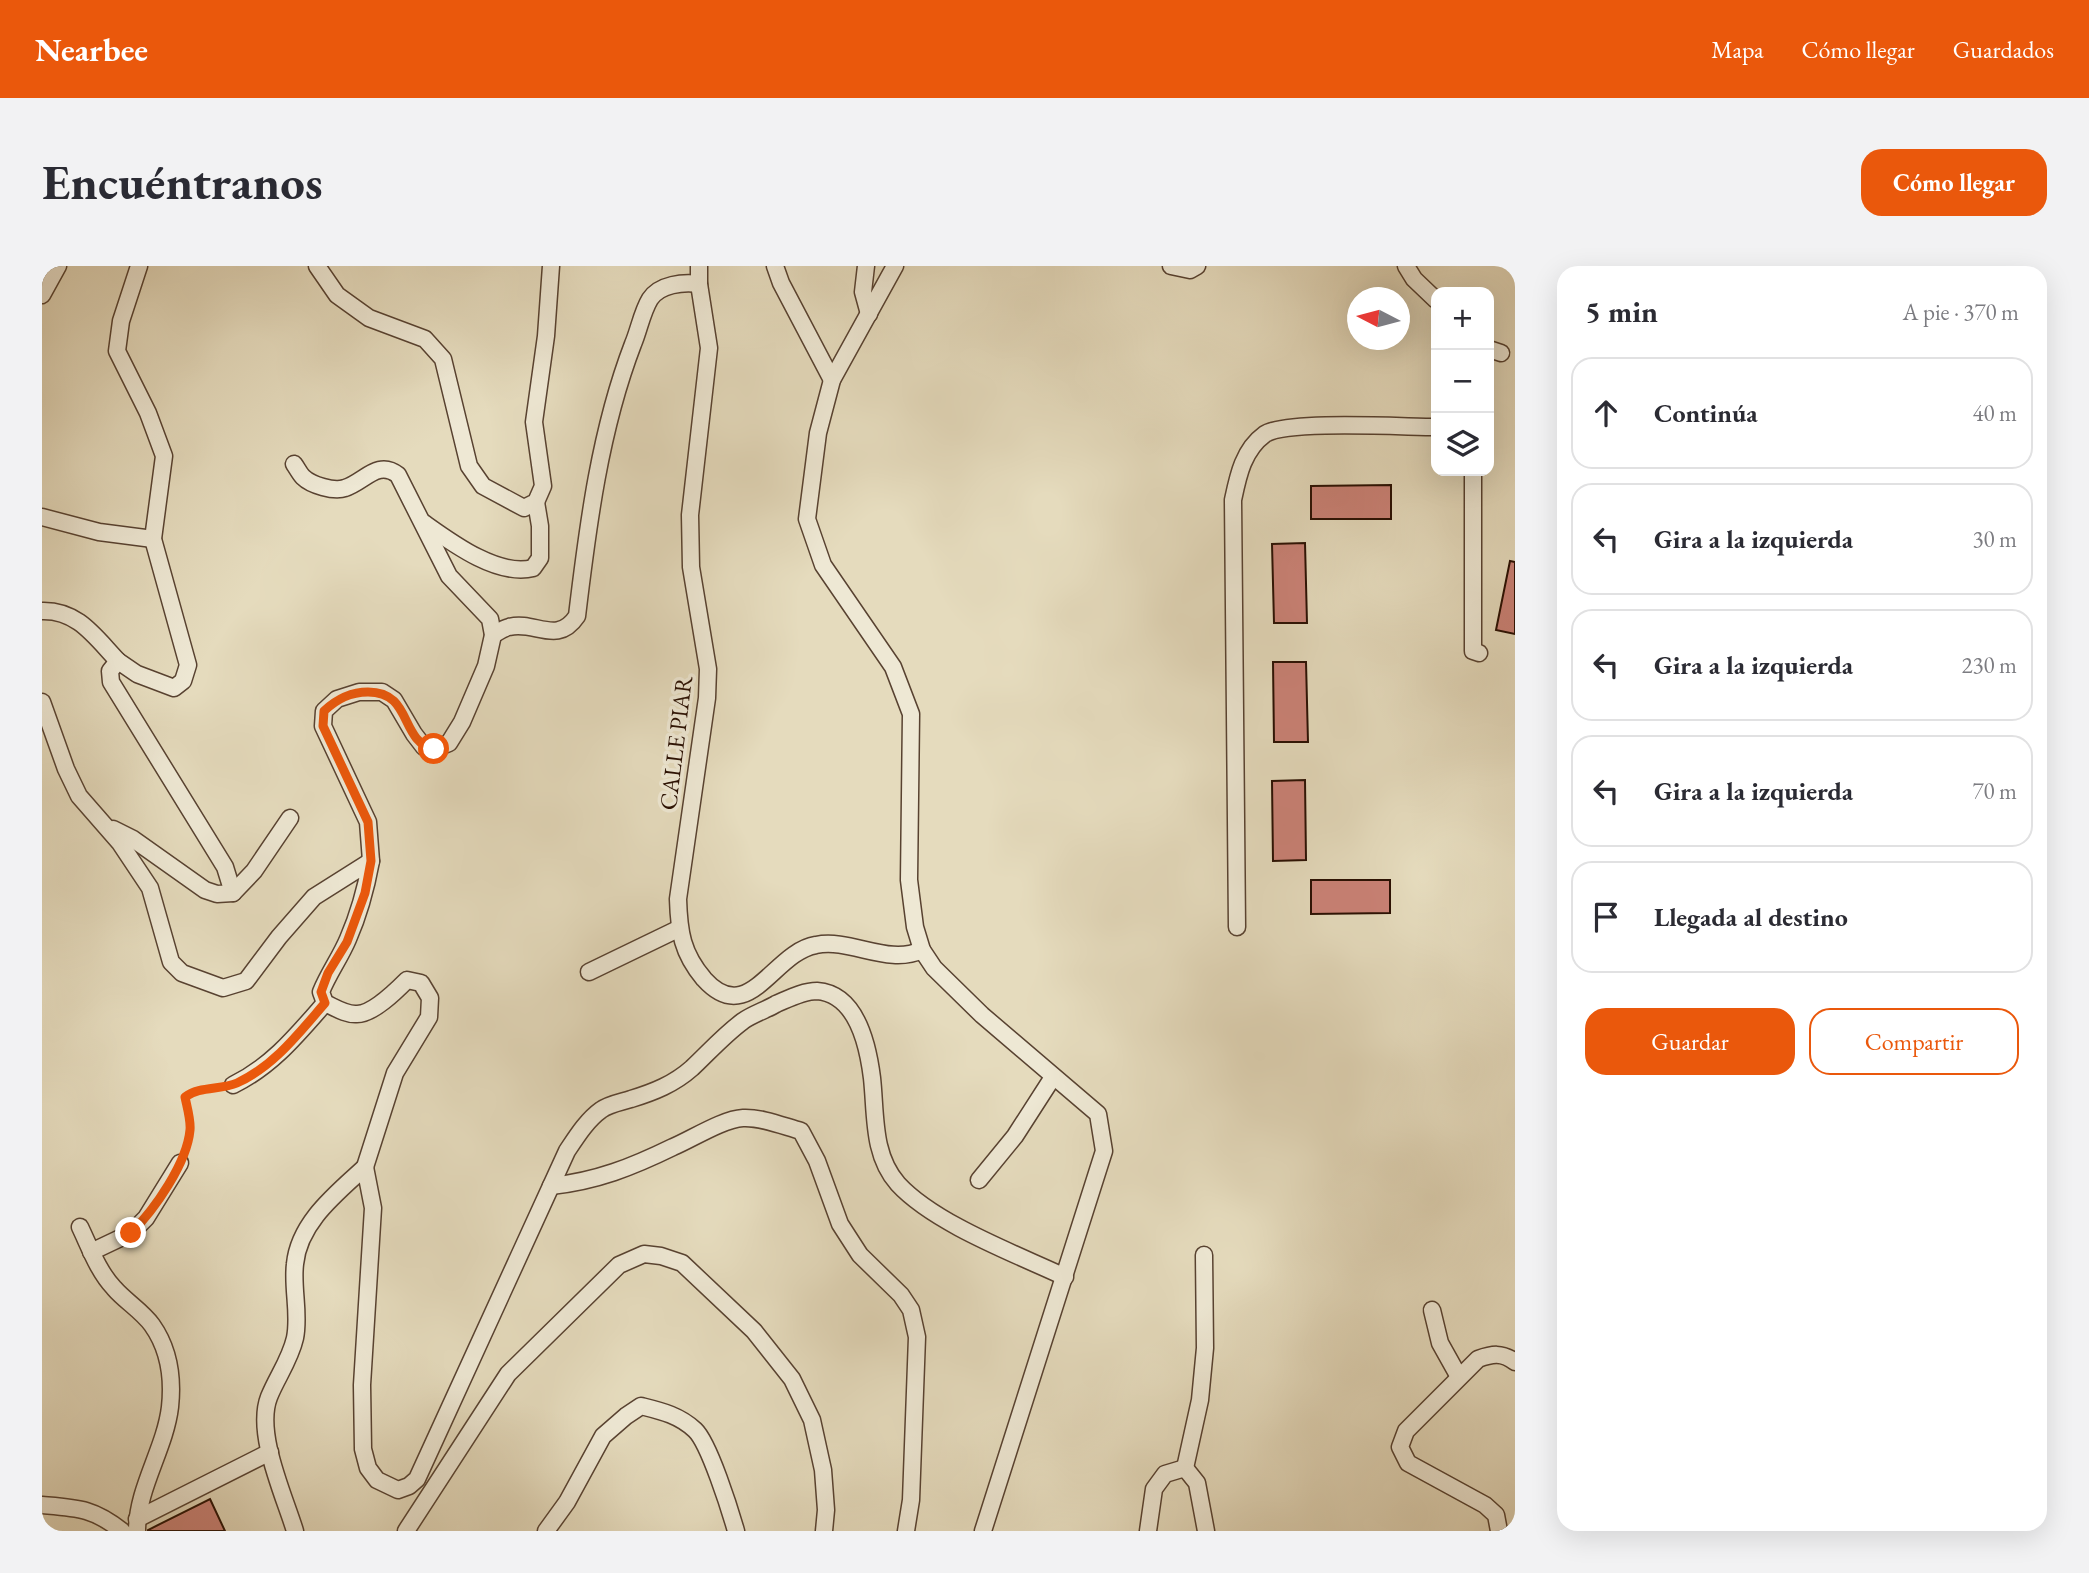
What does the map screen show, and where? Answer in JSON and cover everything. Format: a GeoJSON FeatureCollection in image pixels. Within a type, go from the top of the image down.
{"type":"FeatureCollection","features":[{"type":"Feature","properties":{"kind":"street"},"geometry":{"type":"LineString","coordinates":[[42,295],[58,266]]}},
{"type":"Feature","properties":{"kind":"street"},"geometry":{"type":"LineString","coordinates":[[42,611],[52,611],[79,621],[118,661],[136,674],[174,688],[183,681],[188,665],[153,539],[164,456],[148,413],[117,351],[121,321],[139,266]]}},
{"type":"Feature","properties":{"kind":"street"},"geometry":{"type":"LineString","coordinates":[[317,266],[337,295],[369,317],[425,339],[443,359],[469,466],[483,486],[496,494],[524,508],[536,502]]}},
{"type":"Feature","properties":{"kind":"street"},"geometry":{"type":"LineString","coordinates":[[421,521],[467,553],[519,572],[533,568],[540,558],[540,526],[536,502],[543,486],[534,422],[546,336],[551,266]]}},
{"type":"Feature","properties":{"kind":"street","name":"CALLE PIAR"},"geometry":{"type":"LineString","coordinates":[[699,266],[699,284],[709,348],[690,515],[691,567],[708,669],[707,698],[678,899],[678,929],[688,958],[706,981],[721,994],[734,997],[750,993],[795,954],[814,945],[836,944],[878,953],[910,956],[922,950]]}},
{"type":"Feature","properties":{"kind":"street"},"geometry":{"type":"LineString","coordinates":[[775,266],[781,284],[832,380]]}},
{"type":"Feature","properties":{"kind":"street"},"geometry":{"type":"LineString","coordinates":[[866,266],[863,292],[869,314]]}},
{"type":"Feature","properties":{"kind":"street"},"geometry":{"type":"LineString","coordinates":[[895,266],[832,380],[818,433],[807,519],[823,565],[893,667],[911,714],[909,880],[915,927],[922,950],[934,968],[982,1015],[1098,1114],[1104,1151],[984,1531]]}},
{"type":"Feature","properties":{"kind":"street"},"geometry":{"type":"LineString","coordinates":[[1171,266],[1190,270],[1197,266]]}},
{"type":"Feature","properties":{"kind":"street"},"geometry":{"type":"LineString","coordinates":[[1406,266],[1414,279],[1431,295]]}},
{"type":"Feature","properties":{"kind":"street"},"geometry":{"type":"LineString","coordinates":[[494,635],[510,626],[557,631],[570,627],[577,616],[590,512],[619,381],[651,297],[683,282],[699,284]]}},
{"type":"Feature","properties":{"kind":"street"},"geometry":{"type":"LineString","coordinates":[[1237,927],[1233,500],[1242,460],[1266,434],[1298,426],[1431,427]]}},
{"type":"Feature","properties":{"kind":"street"},"geometry":{"type":"LineString","coordinates":[[294,464],[305,479],[330,489],[343,489],[376,469],[391,469],[398,475],[449,576],[490,619],[494,635],[486,666],[462,722],[449,743],[434,749],[424,747],[394,700],[382,692],[359,692],[337,699],[324,711],[323,726],[368,822],[371,861],[365,893],[347,942],[328,973],[321,992],[325,1003],[339,1010],[358,1014],[388,999],[407,980],[421,983],[430,998],[429,1017],[395,1073],[365,1167],[373,1208],[362,1385],[363,1449],[368,1468],[377,1480],[398,1490],[410,1486],[417,1479],[567,1150],[586,1124],[603,1109],[660,1090],[690,1069],[745,1019],[794,996],[816,991],[836,997],[853,1013],[864,1038],[872,1075],[878,1144],[886,1167],[899,1184],[929,1210],[986,1241],[1065,1277]]}},
{"type":"Feature","properties":{"kind":"street"},"geometry":{"type":"LineString","coordinates":[[1473,476],[1473,651],[1479,653]]}},
{"type":"Feature","properties":{"kind":"street"},"geometry":{"type":"LineString","coordinates":[[42,517],[99,532],[153,539]]}},
{"type":"Feature","properties":{"kind":"street"},"geometry":{"type":"LineString","coordinates":[[118,661],[110,671],[111,682],[225,867],[233,893]]}},
{"type":"Feature","properties":{"kind":"street"},"geometry":{"type":"LineString","coordinates":[[42,702],[66,769],[79,796],[120,843],[150,888],[171,962],[182,973],[223,988],[246,981],[314,897],[371,861]]}},
{"type":"Feature","properties":{"kind":"street"},"geometry":{"type":"LineString","coordinates":[[104,825],[133,839],[205,890],[217,894],[233,893],[254,871],[290,818]]}},
{"type":"Feature","properties":{"kind":"street"},"geometry":{"type":"LineString","coordinates":[[589,972],[678,929]]}},
{"type":"Feature","properties":{"kind":"street"},"geometry":{"type":"LineString","coordinates":[[233,1085],[254,1074],[287,1047],[325,1003]]}},
{"type":"Feature","properties":{"kind":"street"},"geometry":{"type":"LineString","coordinates":[[979,1180],[1015,1136],[1053,1077]]}},
{"type":"Feature","properties":{"kind":"street"},"geometry":{"type":"LineString","coordinates":[[551,1186],[586,1182],[630,1167],[743,1118],[801,1131],[817,1161],[840,1224],[860,1255],[901,1295],[911,1310],[917,1337],[911,1500],[906,1531]]}},
{"type":"Feature","properties":{"kind":"street"},"geometry":{"type":"LineString","coordinates":[[91,1252],[131,1233],[146,1218],[180,1163]]}},
{"type":"Feature","properties":{"kind":"street"},"geometry":{"type":"LineString","coordinates":[[295,1531],[270,1452],[265,1427],[268,1399],[288,1360],[295,1336],[295,1262],[305,1232],[327,1202],[365,1167]]}},
{"type":"Feature","properties":{"kind":"street"},"geometry":{"type":"LineString","coordinates":[[80,1227],[91,1252],[113,1287],[152,1325],[166,1351],[172,1380],[170,1410],[137,1525]]}},
{"type":"Feature","properties":{"kind":"street"},"geometry":{"type":"LineString","coordinates":[[406,1531],[508,1374],[619,1265],[644,1254],[682,1263],[754,1331],[792,1379],[812,1420],[823,1470],[826,1510],[824,1531]]}},
{"type":"Feature","properties":{"kind":"street"},"geometry":{"type":"LineString","coordinates":[[1185,1468],[1203,1374],[1204,1255]]}},
{"type":"Feature","properties":{"kind":"street"},"geometry":{"type":"LineString","coordinates":[[1432,1310],[1440,1343],[1459,1377]]}},
{"type":"Feature","properties":{"kind":"street"},"geometry":{"type":"LineString","coordinates":[[1499,1531],[1496,1515],[1485,1504],[1408,1463],[1400,1447],[1406,1431],[1478,1359],[1494,1353],[1515,1362]]}},
{"type":"Feature","properties":{"kind":"street"},"geometry":{"type":"LineString","coordinates":[[546,1531],[567,1502],[603,1436],[641,1406],[671,1413],[697,1431],[726,1496],[736,1531]]}},
{"type":"Feature","properties":{"kind":"street"},"geometry":{"type":"LineString","coordinates":[[137,1525],[270,1452]]}},
{"type":"Feature","properties":{"kind":"street"},"geometry":{"type":"LineString","coordinates":[[1148,1531],[1154,1489],[1166,1474],[1185,1468]]}},
{"type":"Feature","properties":{"kind":"street"},"geometry":{"type":"LineString","coordinates":[[1185,1468],[1197,1483],[1206,1531]]}},
{"type":"Feature","properties":{"kind":"street"},"geometry":{"type":"LineString","coordinates":[[42,1505],[86,1509],[105,1518],[122,1531]]}},
{"type":"Feature","properties":{"kind":"path"},"geometry":{"type":"LineString","coordinates":[[180,1163],[191,1129],[185,1097],[191,1092],[233,1085]]}},
{"type":"Feature","properties":{"kind":"building"},"geometry":{"type":"Polygon","coordinates":[[[1391,485],[1391,519],[1311,519],[1311,486],[1391,485]]]}},
{"type":"Feature","properties":{"kind":"building"},"geometry":{"type":"Polygon","coordinates":[[[1305,543],[1307,623],[1274,623],[1272,544],[1305,543]]]}},
{"type":"Feature","properties":{"kind":"building"},"geometry":{"type":"Polygon","coordinates":[[[1510,561],[1515,562],[1515,634],[1496,630],[1510,561]]]}},
{"type":"Feature","properties":{"kind":"building"},"geometry":{"type":"Polygon","coordinates":[[[1273,662],[1306,662],[1308,742],[1274,742],[1273,662]]]}},
{"type":"Feature","properties":{"kind":"building"},"geometry":{"type":"Polygon","coordinates":[[[1305,780],[1306,860],[1273,861],[1272,781],[1305,780]]]}},
{"type":"Feature","properties":{"kind":"building"},"geometry":{"type":"Polygon","coordinates":[[[1311,880],[1390,880],[1390,913],[1311,914],[1311,880]]]}},
{"type":"Feature","properties":{"kind":"building"},"geometry":{"type":"Polygon","coordinates":[[[210,1499],[225,1531],[148,1531],[148,1530],[210,1499]]]}},
{"type":"Feature","properties":{"kind":"route"},"geometry":{"type":"LineString","coordinates":[[131,1233],[146,1218],[180,1163],[191,1129],[185,1097],[191,1092],[233,1085],[254,1074],[287,1047],[325,1003],[321,992],[328,973],[347,942],[365,893],[371,861],[368,822],[323,726],[324,711],[337,699],[359,692],[382,692],[394,700],[424,747],[434,749]]}}]}
